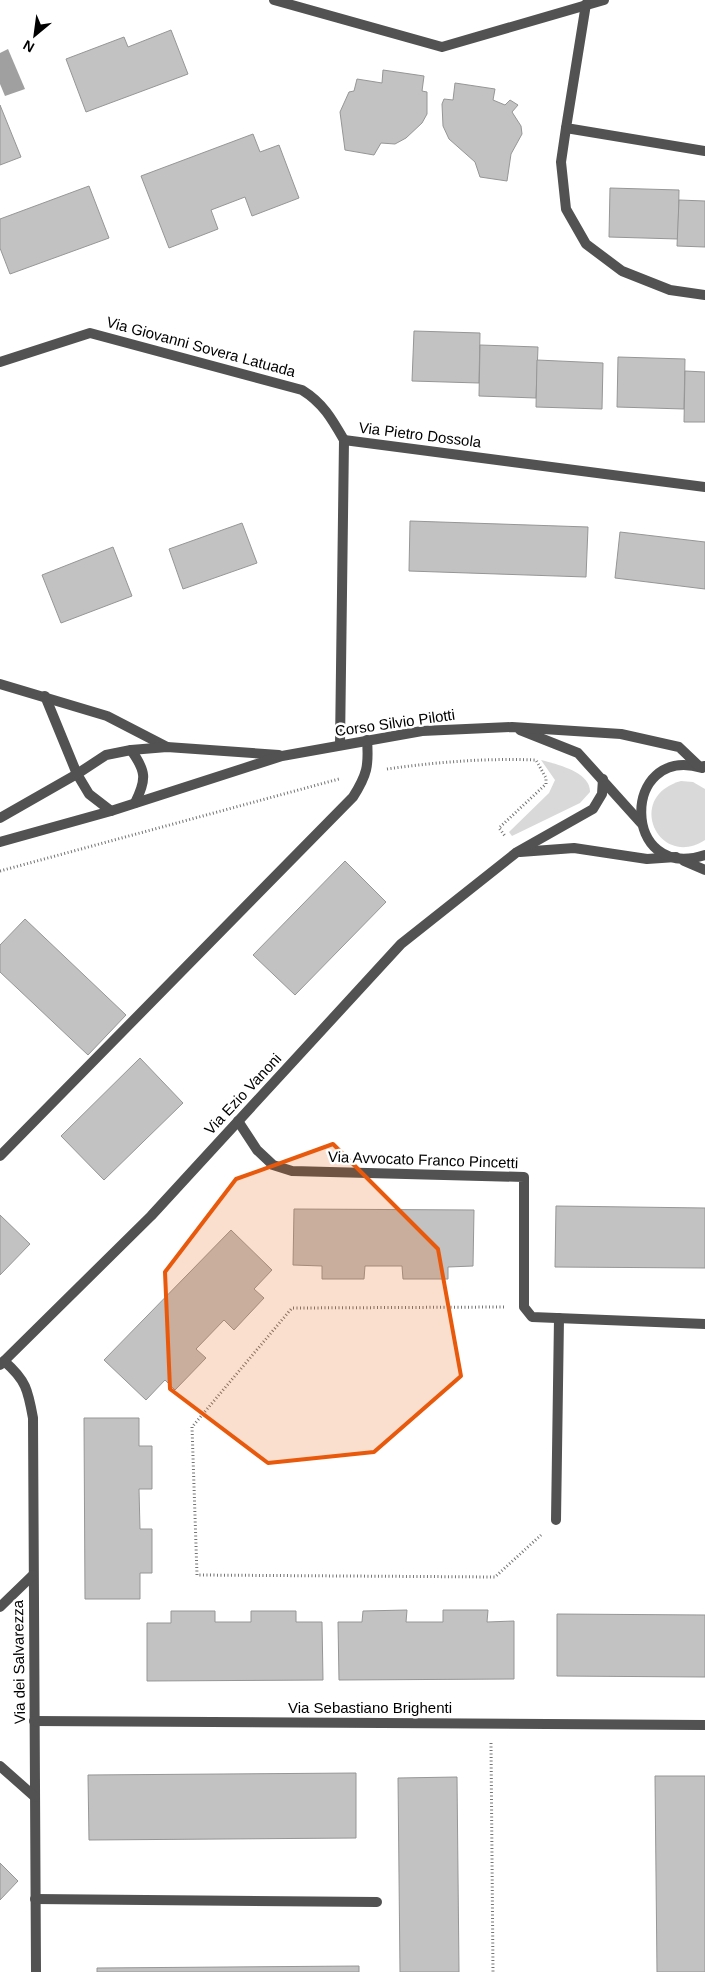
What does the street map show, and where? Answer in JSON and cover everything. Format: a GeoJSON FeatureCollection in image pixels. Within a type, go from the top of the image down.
{"type":"FeatureCollection","features":[{"type":"Feature","properties":{"kind":"street"},"geometry":{"type":"LineString","coordinates":[[274,0],[442,47],[604,0]]}},
{"type":"Feature","properties":{"kind":"street"},"geometry":{"type":"LineString","coordinates":[[586,4],[560,162],[566,209],[586,244],[622,271],[670,290],[705,295]]}},
{"type":"Feature","properties":{"kind":"street"},"geometry":{"type":"LineString","coordinates":[[566,128],[705,151]]}},
{"type":"Feature","properties":{"kind":"street","name":"Via Giovanni Sovera Latuada"},"geometry":{"type":"LineString","coordinates":[[0,362],[90,333],[302,390],[316,399],[329,412],[344,440]]}},
{"type":"Feature","properties":{"kind":"street","name":"Via Pietro Dossola"},"geometry":{"type":"LineString","coordinates":[[340,744],[344,440],[705,486]]}},
{"type":"Feature","properties":{"kind":"street"},"geometry":{"type":"LineString","coordinates":[[0,684],[107,716],[167,747]]}},
{"type":"Feature","properties":{"kind":"street"},"geometry":{"type":"LineString","coordinates":[[45,696],[61,729],[77,774],[89,794],[111,811]]}},
{"type":"Feature","properties":{"kind":"street","name":"Corso Silvio Pilotti"},"geometry":{"type":"LineString","coordinates":[[512,727],[578,754],[603,779],[641,823]]}},
{"type":"Feature","properties":{"kind":"street","name":"Corso Silvio Pilotti"},"geometry":{"type":"LineString","coordinates":[[0,842],[111,811],[282,756],[340,744],[422,731],[512,727],[622,734],[679,747],[703,767]]}},
{"type":"Feature","properties":{"kind":"street"},"geometry":{"type":"LineString","coordinates":[[0,1156],[353,796],[369,766],[367,740]]}},
{"type":"Feature","properties":{"kind":"street","name":"Corso Silvio Pilotti"},"geometry":{"type":"LineString","coordinates":[[0,818],[77,774],[106,755],[131,750],[167,747],[282,756]]}},
{"type":"Feature","properties":{"kind":"street"},"geometry":{"type":"LineString","coordinates":[[131,750],[141,765],[144,776],[141,791],[134,803]]}},
{"type":"Feature","properties":{"kind":"street","name":"Corso Silvio Pilotti"},"geometry":{"type":"LineString","coordinates":[[703,767],[686,765],[672,767],[660,773],[649,783],[643,795],[640,809],[641,823],[646,836],[655,847],[676,857],[695,858],[705,855]]}},
{"type":"Feature","properties":{"kind":"street","name":"Via Ezio Vanoni"},"geometry":{"type":"LineString","coordinates":[[2,1363],[151,1216],[401,944],[517,852],[593,809],[602,794],[603,779]]}},
{"type":"Feature","properties":{"kind":"street"},"geometry":{"type":"LineString","coordinates":[[517,852],[574,848],[647,859],[676,857],[705,870]]}},
{"type":"Feature","properties":{"kind":"street","name":"Via Avvocato Franco Pincetti"},"geometry":{"type":"LineString","coordinates":[[238,1121],[257,1150],[273,1165],[292,1171],[524,1177],[524,1307]]}},
{"type":"Feature","properties":{"kind":"street"},"geometry":{"type":"LineString","coordinates":[[524,1307],[532,1317],[705,1324]]}},
{"type":"Feature","properties":{"kind":"street"},"geometry":{"type":"LineString","coordinates":[[556,1520],[559,1318]]}},
{"type":"Feature","properties":{"kind":"street","name":"Via dei Salvarezza"},"geometry":{"type":"LineString","coordinates":[[2,1363],[21,1376],[29,1393],[33,1418],[36,1972]]}},
{"type":"Feature","properties":{"kind":"street"},"geometry":{"type":"LineString","coordinates":[[0,1607],[33,1575]]}},
{"type":"Feature","properties":{"kind":"street","name":"Via Sebastiano Brighenti"},"geometry":{"type":"LineString","coordinates":[[34,1721],[705,1725]]}},
{"type":"Feature","properties":{"kind":"street"},"geometry":{"type":"LineString","coordinates":[[0,1766],[35,1797]]}},
{"type":"Feature","properties":{"kind":"street"},"geometry":{"type":"LineString","coordinates":[[35,1899],[377,1902]]}},
{"type":"Feature","properties":{"kind":"path"},"geometry":{"type":"LineString","coordinates":[[0,871],[366,772],[425,763],[494,758],[536,760],[546,778],[546,784],[499,828],[517,852]]}},
{"type":"Feature","properties":{"kind":"path"},"geometry":{"type":"LineString","coordinates":[[524,1307],[292,1308],[192,1427],[197,1575],[495,1577],[556,1520]]}},
{"type":"Feature","properties":{"kind":"path"},"geometry":{"type":"LineString","coordinates":[[491,1724],[493,1972]]}},
{"type":"Feature","properties":{"kind":"highlighted area"},"geometry":{"type":"Polygon","coordinates":[[[333,1144],[438,1249],[461,1376],[374,1452],[268,1463],[170,1389],[165,1272],[236,1179],[333,1144]]]}},
{"type":"Feature","properties":{"kind":"shaded area"},"geometry":{"type":"Polygon","coordinates":[[[8,49],[25,89],[5,96],[0,84],[0,53],[8,49]]]}},
{"type":"Feature","properties":{"kind":"shaded area"},"geometry":{"type":"Polygon","coordinates":[[[541,760],[579,774],[589,785],[590,792],[580,803],[512,836],[509,832],[549,793],[555,780],[541,760]]]}},
{"type":"Feature","properties":{"kind":"shaded area"},"geometry":{"type":"Polygon","coordinates":[[[681,781],[693,782],[705,789],[705,840],[688,847],[674,846],[662,839],[654,828],[651,815],[654,801],[664,789],[681,781]]]}},
{"type":"Feature","properties":{"kind":"building"},"geometry":{"type":"Polygon","coordinates":[[[171,30],[188,74],[86,112],[66,59],[124,37],[128,47],[171,30]]]}},
{"type":"Feature","properties":{"kind":"building"},"geometry":{"type":"Polygon","coordinates":[[[383,70],[424,76],[422,91],[427,92],[427,114],[422,123],[406,138],[395,144],[381,143],[374,155],[345,150],[340,112],[349,92],[354,91],[357,79],[382,83],[383,70]]]}},
{"type":"Feature","properties":{"kind":"building"},"geometry":{"type":"Polygon","coordinates":[[[455,83],[495,89],[493,100],[505,105],[510,100],[518,105],[512,112],[521,126],[522,134],[511,154],[507,181],[480,177],[475,162],[449,139],[443,126],[442,104],[444,99],[453,100],[455,83]]]}},
{"type":"Feature","properties":{"kind":"building"},"geometry":{"type":"Polygon","coordinates":[[[0,105],[21,157],[0,165],[0,105]]]}},
{"type":"Feature","properties":{"kind":"building"},"geometry":{"type":"Polygon","coordinates":[[[253,134],[260,152],[279,145],[299,198],[252,216],[245,197],[211,210],[218,229],[169,248],[141,176],[253,134]]]}},
{"type":"Feature","properties":{"kind":"building"},"geometry":{"type":"Polygon","coordinates":[[[89,186],[109,238],[10,274],[0,248],[0,219],[89,186]]]}},
{"type":"Feature","properties":{"kind":"building"},"geometry":{"type":"Polygon","coordinates":[[[610,188],[679,190],[678,239],[609,237],[610,188]]]}},
{"type":"Feature","properties":{"kind":"building"},"geometry":{"type":"Polygon","coordinates":[[[679,200],[705,201],[705,247],[677,246],[679,200]]]}},
{"type":"Feature","properties":{"kind":"building"},"geometry":{"type":"Polygon","coordinates":[[[414,331],[480,333],[479,383],[412,381],[414,331]]]}},
{"type":"Feature","properties":{"kind":"building"},"geometry":{"type":"Polygon","coordinates":[[[480,345],[538,347],[536,398],[479,396],[480,345]]]}},
{"type":"Feature","properties":{"kind":"building"},"geometry":{"type":"Polygon","coordinates":[[[618,357],[685,359],[684,409],[617,407],[618,357]]]}},
{"type":"Feature","properties":{"kind":"building"},"geometry":{"type":"Polygon","coordinates":[[[537,360],[603,363],[602,409],[536,407],[537,360]]]}},
{"type":"Feature","properties":{"kind":"building"},"geometry":{"type":"Polygon","coordinates":[[[685,371],[705,372],[705,422],[684,422],[685,371]]]}},
{"type":"Feature","properties":{"kind":"building"},"geometry":{"type":"Polygon","coordinates":[[[410,521],[588,527],[586,577],[409,571],[410,521]]]}},
{"type":"Feature","properties":{"kind":"building"},"geometry":{"type":"Polygon","coordinates":[[[242,523],[257,563],[183,589],[169,549],[242,523]]]}},
{"type":"Feature","properties":{"kind":"building"},"geometry":{"type":"Polygon","coordinates":[[[620,532],[705,542],[705,589],[615,578],[620,532]]]}},
{"type":"Feature","properties":{"kind":"building"},"geometry":{"type":"Polygon","coordinates":[[[113,547],[132,596],[61,623],[42,575],[113,547]]]}},
{"type":"Feature","properties":{"kind":"building"},"geometry":{"type":"Polygon","coordinates":[[[345,861],[386,902],[295,995],[253,955],[345,861]]]}},
{"type":"Feature","properties":{"kind":"building"},"geometry":{"type":"Polygon","coordinates":[[[25,919],[126,1015],[88,1055],[0,972],[0,945],[25,919]]]}},
{"type":"Feature","properties":{"kind":"building"},"geometry":{"type":"Polygon","coordinates":[[[140,1058],[183,1103],[104,1180],[61,1136],[140,1058]]]}},
{"type":"Feature","properties":{"kind":"building"},"geometry":{"type":"Polygon","coordinates":[[[556,1206],[705,1208],[705,1268],[555,1267],[556,1206]]]}},
{"type":"Feature","properties":{"kind":"building"},"geometry":{"type":"Polygon","coordinates":[[[294,1209],[474,1210],[473,1266],[448,1267],[448,1279],[403,1279],[402,1266],[365,1266],[364,1279],[322,1279],[322,1266],[293,1265],[294,1209]]]}},
{"type":"Feature","properties":{"kind":"building"},"geometry":{"type":"Polygon","coordinates":[[[0,1215],[30,1244],[0,1275],[0,1215]]]}},
{"type":"Feature","properties":{"kind":"building"},"geometry":{"type":"Polygon","coordinates":[[[231,1230],[272,1270],[254,1289],[264,1298],[234,1330],[224,1320],[196,1349],[206,1358],[175,1390],[165,1380],[146,1400],[104,1360],[231,1230]]]}},
{"type":"Feature","properties":{"kind":"building"},"geometry":{"type":"Polygon","coordinates":[[[84,1418],[139,1418],[139,1446],[152,1446],[152,1489],[139,1489],[140,1529],[152,1529],[152,1573],[140,1573],[140,1599],[85,1599],[84,1418]]]}},
{"type":"Feature","properties":{"kind":"building"},"geometry":{"type":"Polygon","coordinates":[[[407,1610],[406,1622],[443,1622],[443,1610],[488,1610],[487,1622],[514,1621],[514,1679],[339,1680],[338,1622],[362,1622],[363,1611],[407,1610]]]}},
{"type":"Feature","properties":{"kind":"building"},"geometry":{"type":"Polygon","coordinates":[[[171,1611],[215,1611],[215,1622],[251,1622],[251,1611],[296,1611],[296,1622],[322,1622],[323,1680],[147,1681],[147,1623],[171,1623],[171,1611]]]}},
{"type":"Feature","properties":{"kind":"building"},"geometry":{"type":"Polygon","coordinates":[[[557,1614],[705,1615],[705,1677],[557,1676],[557,1614]]]}},
{"type":"Feature","properties":{"kind":"building"},"geometry":{"type":"Polygon","coordinates":[[[356,1773],[356,1838],[89,1840],[88,1775],[356,1773]]]}},
{"type":"Feature","properties":{"kind":"building"},"geometry":{"type":"Polygon","coordinates":[[[655,1776],[705,1776],[705,1972],[657,1972],[655,1776]]]}},
{"type":"Feature","properties":{"kind":"building"},"geometry":{"type":"Polygon","coordinates":[[[457,1777],[459,1972],[400,1972],[398,1778],[457,1777]]]}},
{"type":"Feature","properties":{"kind":"building"},"geometry":{"type":"Polygon","coordinates":[[[0,1863],[18,1881],[0,1900],[0,1863]]]}},
{"type":"Feature","properties":{"kind":"building"},"geometry":{"type":"Polygon","coordinates":[[[359,1966],[359,1972],[97,1972],[97,1968],[359,1966]]]}}]}
